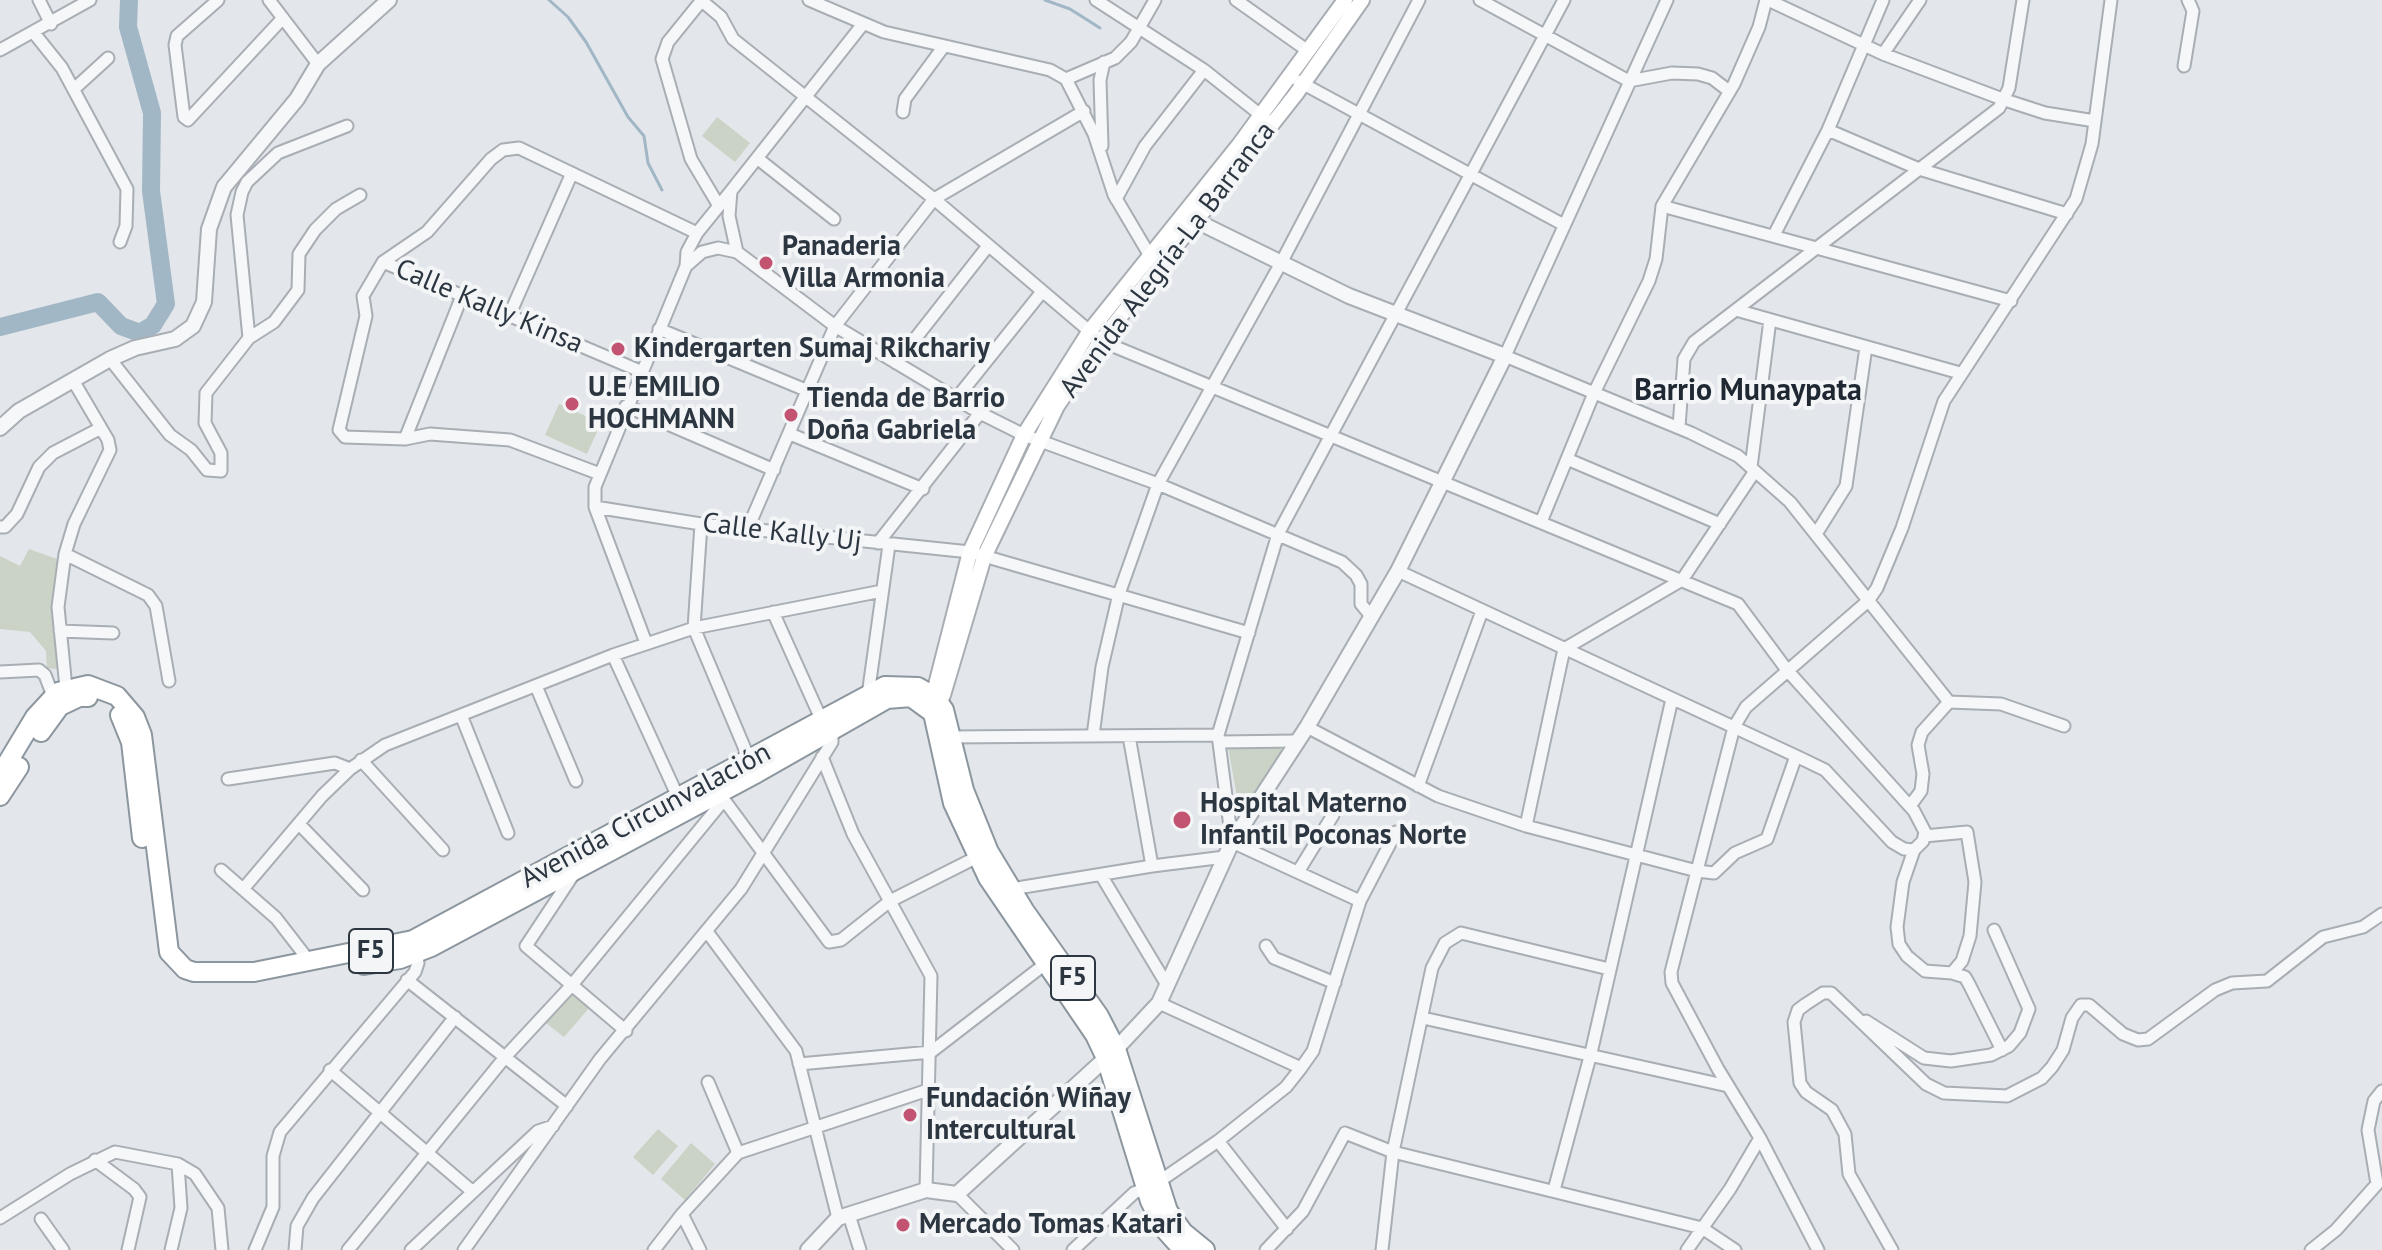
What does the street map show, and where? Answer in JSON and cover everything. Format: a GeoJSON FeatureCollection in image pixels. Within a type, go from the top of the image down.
{"type":"FeatureCollection","features":[{"type":"Feature","properties":{"kind":"highway","name":"Avenida Circunvalación"},"geometry":{"type":"LineString","coordinates":[[4,776],[59,692],[88,685],[109,691],[129,707],[139,725],[165,936],[174,960],[185,969],[208,974],[254,972],[415,947]]}},
{"type":"Feature","properties":{"kind":"highway","name":"Avenida Circunvalación"},"geometry":{"type":"LineString","coordinates":[[567,869],[678,797],[871,700],[899,696],[933,704]]}},
{"type":"Feature","properties":{"kind":"highway","name":"Avenida Circunvalación"},"geometry":{"type":"LineString","coordinates":[[4,776],[49,719],[68,701],[79,697],[100,699],[118,712],[131,742],[154,947],[166,968],[185,981],[216,985],[258,983],[415,947],[567,869],[722,797],[827,723]]}},
{"type":"Feature","properties":{"kind":"highway","name":"F5"},"geometry":{"type":"LineString","coordinates":[[933,704],[945,737],[953,803],[1051,960]]}},
{"type":"Feature","properties":{"kind":"highway","name":"F5"},"geometry":{"type":"LineString","coordinates":[[983,854],[1011,889],[1081,1012],[1111,1054],[1165,1230],[1183,1250]]}},
{"type":"Feature","properties":{"kind":"highway","name":"F5"},"geometry":{"type":"LineString","coordinates":[[1151,1185],[1183,1232],[1205,1250]]}},
{"type":"Feature","properties":{"kind":"main road","name":"Avenida Alegría-La Barranca"},"geometry":{"type":"LineString","coordinates":[[1297,80],[1308,51],[1345,0]]}},
{"type":"Feature","properties":{"kind":"main road","name":"Avenida Alegría-La Barranca"},"geometry":{"type":"LineString","coordinates":[[933,704],[977,554],[1024,435],[1095,336],[1362,0]]}},
{"type":"Feature","properties":{"kind":"main road","name":"Avenida Alegría-La Barranca"},"geometry":{"type":"LineString","coordinates":[[977,554],[1095,336]]}},
{"type":"Feature","properties":{"kind":"street"},"geometry":{"type":"LineString","coordinates":[[39,0],[51,24]]}},
{"type":"Feature","properties":{"kind":"street"},"geometry":{"type":"LineString","coordinates":[[0,50],[90,0]]}},
{"type":"Feature","properties":{"kind":"street"},"geometry":{"type":"LineString","coordinates":[[218,0],[177,36],[175,45],[188,120],[283,18]]}},
{"type":"Feature","properties":{"kind":"street"},"geometry":{"type":"LineString","coordinates":[[269,0],[318,64]]}},
{"type":"Feature","properties":{"kind":"street"},"geometry":{"type":"LineString","coordinates":[[0,428],[19,411],[110,359],[135,348],[175,339],[198,319],[206,294],[209,229],[224,187],[290,109],[318,64],[389,0]]}},
{"type":"Feature","properties":{"kind":"street"},"geometry":{"type":"LineString","coordinates":[[719,206],[691,159],[662,59],[668,42],[702,0],[721,17],[733,39],[934,199],[1095,336],[1213,388],[1738,604],[1787,670],[1922,821],[1924,836],[1914,850],[1903,882],[1897,927],[1899,944],[1907,956],[1925,971],[1965,977],[2002,1050]]}},
{"type":"Feature","properties":{"kind":"street"},"geometry":{"type":"LineString","coordinates":[[809,0],[863,24],[1050,70],[1066,79],[1084,111],[1116,199],[1155,262]]}},
{"type":"Feature","properties":{"kind":"street"},"geometry":{"type":"LineString","coordinates":[[1096,0],[1204,70],[1268,119]]}},
{"type":"Feature","properties":{"kind":"street"},"geometry":{"type":"LineString","coordinates":[[1066,79],[1115,58],[1131,42],[1155,0]]}},
{"type":"Feature","properties":{"kind":"street"},"geometry":{"type":"LineString","coordinates":[[1236,0],[1308,51]]}},
{"type":"Feature","properties":{"kind":"street"},"geometry":{"type":"LineString","coordinates":[[1093,736],[1102,667],[1119,594],[1158,484],[1281,263],[1419,0]]}},
{"type":"Feature","properties":{"kind":"street"},"geometry":{"type":"LineString","coordinates":[[1480,0],[1629,81],[1672,73],[1698,74],[1712,78],[1729,91]]}},
{"type":"Feature","properties":{"kind":"street"},"geometry":{"type":"LineString","coordinates":[[1232,842],[1219,739],[1278,534],[1564,0]]}},
{"type":"Feature","properties":{"kind":"street"},"geometry":{"type":"LineString","coordinates":[[957,1194],[1111,1054],[1159,1003],[1232,842],[1307,727],[1398,571],[1505,356],[1667,0]]}},
{"type":"Feature","properties":{"kind":"street"},"geometry":{"type":"LineString","coordinates":[[1541,522],[1594,393],[1649,281],[1656,259],[1662,206],[1729,91],[1759,27],[1767,0],[1883,54],[2005,100],[2045,113],[2095,121]]}},
{"type":"Feature","properties":{"kind":"street"},"geometry":{"type":"LineString","coordinates":[[1774,235],[1828,130],[1883,0]]}},
{"type":"Feature","properties":{"kind":"street"},"geometry":{"type":"LineString","coordinates":[[1883,54],[1920,0]]}},
{"type":"Feature","properties":{"kind":"street"},"geometry":{"type":"LineString","coordinates":[[1679,427],[1684,359],[1694,342],[2005,100],[2023,0]]}},
{"type":"Feature","properties":{"kind":"street"},"geometry":{"type":"LineString","coordinates":[[1818,1250],[1760,1138],[1672,983],[1671,972],[1734,727],[1746,707],[1868,601],[1902,528],[1944,401],[2067,214],[2083,180],[2095,121],[2111,0]]}},
{"type":"Feature","properties":{"kind":"street"},"geometry":{"type":"LineString","coordinates":[[2184,66],[2193,11],[2188,0]]}},
{"type":"Feature","properties":{"kind":"street"},"geometry":{"type":"LineString","coordinates":[[646,643],[595,507],[595,487],[697,233],[863,24]]}},
{"type":"Feature","properties":{"kind":"street"},"geometry":{"type":"LineString","coordinates":[[34,33],[74,89],[127,189],[126,226],[120,242]]}},
{"type":"Feature","properties":{"kind":"street"},"geometry":{"type":"LineString","coordinates":[[903,112],[905,99],[944,46]]}},
{"type":"Feature","properties":{"kind":"street"},"geometry":{"type":"LineString","coordinates":[[74,89],[108,58]]}},
{"type":"Feature","properties":{"kind":"street"},"geometry":{"type":"LineString","coordinates":[[1102,162],[1100,80],[1104,62]]}},
{"type":"Feature","properties":{"kind":"street"},"geometry":{"type":"LineString","coordinates":[[1116,199],[1145,146],[1204,70]]}},
{"type":"Feature","properties":{"kind":"street"},"geometry":{"type":"LineString","coordinates":[[1297,80],[1564,225]]}},
{"type":"Feature","properties":{"kind":"street"},"geometry":{"type":"LineString","coordinates":[[748,528],[835,326],[934,199],[1084,111]]}},
{"type":"Feature","properties":{"kind":"street"},"geometry":{"type":"LineString","coordinates":[[249,338],[237,215],[242,192],[247,182],[278,153],[347,126]]}},
{"type":"Feature","properties":{"kind":"street"},"geometry":{"type":"LineString","coordinates":[[1828,130],[1919,169],[2067,214]]}},
{"type":"Feature","properties":{"kind":"street"},"geometry":{"type":"LineString","coordinates":[[600,474],[510,440],[430,434],[405,439],[345,437],[339,430],[366,316],[363,296],[383,262],[427,232],[491,159],[503,150],[519,148],[697,233]]}},
{"type":"Feature","properties":{"kind":"street"},"geometry":{"type":"LineString","coordinates":[[757,158],[834,219]]}},
{"type":"Feature","properties":{"kind":"street"},"geometry":{"type":"LineString","coordinates":[[509,316],[572,173]]}},
{"type":"Feature","properties":{"kind":"street"},"geometry":{"type":"LineString","coordinates":[[731,191],[729,216],[737,252]]}},
{"type":"Feature","properties":{"kind":"street"},"geometry":{"type":"LineString","coordinates":[[110,359],[170,435],[213,472],[221,471],[221,453],[205,423],[206,393],[249,338],[274,322],[298,290],[299,254],[315,230],[336,209],[360,195]]}},
{"type":"Feature","properties":{"kind":"street"},"geometry":{"type":"LineString","coordinates":[[1662,206],[2011,301]]}},
{"type":"Feature","properties":{"kind":"street"},"geometry":{"type":"LineString","coordinates":[[1189,218],[1394,313],[1679,427],[1738,456],[1790,502],[1949,702],[2001,704],[2064,726]]}},
{"type":"Feature","properties":{"kind":"street"},"geometry":{"type":"LineString","coordinates":[[896,363],[988,246]]}},
{"type":"Feature","properties":{"kind":"street"},"geometry":{"type":"LineString","coordinates":[[686,266],[702,252],[718,248],[737,252],[835,326],[980,413],[1024,435],[1158,484],[1342,562],[1361,584],[1361,604],[1371,616]]}},
{"type":"Feature","properties":{"kind":"street","name":"Calle Kally Kinsa"},"geometry":{"type":"LineString","coordinates":[[383,262],[640,371]]}},
{"type":"Feature","properties":{"kind":"street"},"geometry":{"type":"LineString","coordinates":[[956,399],[1041,293]]}},
{"type":"Feature","properties":{"kind":"street"},"geometry":{"type":"LineString","coordinates":[[405,439],[462,296]]}},
{"type":"Feature","properties":{"kind":"street"},"geometry":{"type":"LineString","coordinates":[[1736,310],[1960,373]]}},
{"type":"Feature","properties":{"kind":"street"},"geometry":{"type":"LineString","coordinates":[[1526,826],[1564,649],[1682,580],[1753,469],[1770,320]]}},
{"type":"Feature","properties":{"kind":"street"},"geometry":{"type":"LineString","coordinates":[[659,329],[808,391]]}},
{"type":"Feature","properties":{"kind":"street"},"geometry":{"type":"LineString","coordinates":[[1816,534],[1846,486],[1866,347]]}},
{"type":"Feature","properties":{"kind":"street"},"geometry":{"type":"LineString","coordinates":[[59,692],[59,582],[74,524],[108,457],[108,440],[74,382]]}},
{"type":"Feature","properties":{"kind":"street"},"geometry":{"type":"LineString","coordinates":[[626,406],[774,470]]}},
{"type":"Feature","properties":{"kind":"street"},"geometry":{"type":"LineString","coordinates":[[871,700],[882,591],[883,544],[980,413]]}},
{"type":"Feature","properties":{"kind":"street"},"geometry":{"type":"LineString","coordinates":[[0,527],[5,527],[17,514],[39,467],[53,453],[101,428]]}},
{"type":"Feature","properties":{"kind":"street"},"geometry":{"type":"LineString","coordinates":[[790,434],[923,489]]}},
{"type":"Feature","properties":{"kind":"street"},"geometry":{"type":"LineString","coordinates":[[1567,459],[1720,524]]}},
{"type":"Feature","properties":{"kind":"street","name":"Calle Kally Uj"},"geometry":{"type":"LineString","coordinates":[[595,507],[701,524],[977,554],[1249,633]]}},
{"type":"Feature","properties":{"kind":"street"},"geometry":{"type":"LineString","coordinates":[[701,524],[694,628],[750,761]]}},
{"type":"Feature","properties":{"kind":"street"},"geometry":{"type":"LineString","coordinates":[[65,554],[148,595],[156,606],[169,681]]}},
{"type":"Feature","properties":{"kind":"street"},"geometry":{"type":"LineString","coordinates":[[1398,571],[1825,770],[1892,842],[1914,850]]}},
{"type":"Feature","properties":{"kind":"street"},"geometry":{"type":"LineString","coordinates":[[244,888],[322,796],[361,760],[385,745],[613,655],[694,628],[882,591]]}},
{"type":"Feature","properties":{"kind":"street"},"geometry":{"type":"LineString","coordinates":[[1418,786],[1482,611]]}},
{"type":"Feature","properties":{"kind":"street"},"geometry":{"type":"LineString","coordinates":[[464,1250],[600,1059],[708,933],[764,852],[832,742],[827,723],[773,612]]}},
{"type":"Feature","properties":{"kind":"street"},"geometry":{"type":"LineString","coordinates":[[60,631],[113,633]]}},
{"type":"Feature","properties":{"kind":"street"},"geometry":{"type":"LineString","coordinates":[[613,655],[678,797]]}},
{"type":"Feature","properties":{"kind":"street"},"geometry":{"type":"LineString","coordinates":[[0,672],[39,670],[59,692]]}},
{"type":"Feature","properties":{"kind":"street"},"geometry":{"type":"LineString","coordinates":[[536,686],[576,781]]}},
{"type":"Feature","properties":{"kind":"street"},"geometry":{"type":"LineString","coordinates":[[1554,1190],[1591,1053],[1672,699]]}},
{"type":"Feature","properties":{"kind":"street"},"geometry":{"type":"LineString","coordinates":[[1910,806],[1921,791],[1923,774],[1918,745],[1922,732],[1949,702]]}},
{"type":"Feature","properties":{"kind":"street"},"geometry":{"type":"LineString","coordinates":[[461,715],[508,833]]}},
{"type":"Feature","properties":{"kind":"street"},"geometry":{"type":"LineString","coordinates":[[1307,727],[1418,786],[1526,826],[1714,873],[1735,853],[1767,839],[1796,756]]}},
{"type":"Feature","properties":{"kind":"street"},"geometry":{"type":"LineString","coordinates":[[1129,736],[1152,866]]}},
{"type":"Feature","properties":{"kind":"street"},"geometry":{"type":"LineString","coordinates":[[945,737],[1129,736],[1298,741]]}},
{"type":"Feature","properties":{"kind":"street"},"geometry":{"type":"LineString","coordinates":[[822,757],[853,834],[931,976],[926,1190]]}},
{"type":"Feature","properties":{"kind":"street"},"geometry":{"type":"LineString","coordinates":[[361,760],[443,850]]}},
{"type":"Feature","properties":{"kind":"street"},"geometry":{"type":"LineString","coordinates":[[228,779],[335,763],[350,769]]}},
{"type":"Feature","properties":{"kind":"street"},"geometry":{"type":"LineString","coordinates":[[348,1250],[506,1056],[571,986],[722,797],[829,942],[841,940],[890,901],[983,854]]}},
{"type":"Feature","properties":{"kind":"street"},"geometry":{"type":"LineString","coordinates":[[1298,872],[1333,815]]}},
{"type":"Feature","properties":{"kind":"street"},"geometry":{"type":"LineString","coordinates":[[300,825],[363,890]]}},
{"type":"Feature","properties":{"kind":"street"},"geometry":{"type":"LineString","coordinates":[[1073,1250],[1151,1185],[1218,1141],[1286,1087],[1301,1068],[1313,1051],[1360,901],[1396,832]]}},
{"type":"Feature","properties":{"kind":"street"},"geometry":{"type":"LineString","coordinates":[[1924,836],[1967,832],[1975,882],[1970,936],[1962,961],[1952,973]]}},
{"type":"Feature","properties":{"kind":"street"},"geometry":{"type":"LineString","coordinates":[[1232,842],[1360,901]]}},
{"type":"Feature","properties":{"kind":"street"},"geometry":{"type":"LineString","coordinates":[[1011,889],[1225,857]]}},
{"type":"Feature","properties":{"kind":"street"},"geometry":{"type":"LineString","coordinates":[[567,869],[526,946],[626,1031]]}},
{"type":"Feature","properties":{"kind":"street"},"geometry":{"type":"LineString","coordinates":[[221,870],[276,918],[310,963]]}},
{"type":"Feature","properties":{"kind":"street"},"geometry":{"type":"LineString","coordinates":[[1101,875],[1167,985]]}},
{"type":"Feature","properties":{"kind":"street"},"geometry":{"type":"LineString","coordinates":[[1892,1250],[1849,1174],[1845,1134],[1832,1110],[1806,1092],[1800,1083],[1794,1022],[1798,1010],[1823,993],[1831,993],[1926,1084],[1944,1093],[2007,1096],[2042,1078],[2052,1067],[2063,1050],[2072,1018],[2081,1005],[2089,1005],[2123,1034],[2138,1040],[2148,1039],[2215,990],[2232,983],[2267,981],[2323,937],[2363,927],[2382,914]]}},
{"type":"Feature","properties":{"kind":"street"},"geometry":{"type":"LineString","coordinates":[[1852,1012],[1924,1058],[1951,1061],[2002,1050],[2020,1033],[2029,1009],[1994,930]]}},
{"type":"Feature","properties":{"kind":"street"},"geometry":{"type":"LineString","coordinates":[[708,933],[796,1051],[812,1126],[844,1217],[860,1250]]}},
{"type":"Feature","properties":{"kind":"street"},"geometry":{"type":"LineString","coordinates":[[1382,1250],[1393,1152],[1432,968],[1445,943],[1452,935],[1461,933],[1609,969]]}},
{"type":"Feature","properties":{"kind":"street"},"geometry":{"type":"LineString","coordinates":[[1266,946],[1274,958],[1335,983]]}},
{"type":"Feature","properties":{"kind":"street"},"geometry":{"type":"LineString","coordinates":[[255,1250],[273,1207],[273,1156],[280,1132],[418,967],[415,947]]}},
{"type":"Feature","properties":{"kind":"street"},"geometry":{"type":"LineString","coordinates":[[799,1064],[931,1052],[1051,960]]}},
{"type":"Feature","properties":{"kind":"street"},"geometry":{"type":"LineString","coordinates":[[407,980],[567,1106]]}},
{"type":"Feature","properties":{"kind":"street"},"geometry":{"type":"LineString","coordinates":[[1159,1003],[1301,1068]]}},
{"type":"Feature","properties":{"kind":"street"},"geometry":{"type":"LineString","coordinates":[[295,1250],[297,1226],[313,1198],[455,1017]]}},
{"type":"Feature","properties":{"kind":"street"},"geometry":{"type":"LineString","coordinates":[[1423,1018],[1728,1086]]}},
{"type":"Feature","properties":{"kind":"street"},"geometry":{"type":"LineString","coordinates":[[330,1070],[473,1192]]}},
{"type":"Feature","properties":{"kind":"street"},"geometry":{"type":"LineString","coordinates":[[708,1082],[738,1153]]}},
{"type":"Feature","properties":{"kind":"street"},"geometry":{"type":"LineString","coordinates":[[654,1250],[682,1214],[738,1153],[928,1090]]}},
{"type":"Feature","properties":{"kind":"street"},"geometry":{"type":"LineString","coordinates":[[2311,1250],[2336,1230],[2381,1179],[2368,1130],[2374,1101],[2382,1091]]}},
{"type":"Feature","properties":{"kind":"street"},"geometry":{"type":"LineString","coordinates":[[411,1250],[538,1131],[553,1126]]}},
{"type":"Feature","properties":{"kind":"street"},"geometry":{"type":"LineString","coordinates":[[1266,1250],[1303,1211],[1345,1133],[1393,1152],[1702,1228],[1735,1250]]}},
{"type":"Feature","properties":{"kind":"street"},"geometry":{"type":"LineString","coordinates":[[1687,1250],[1730,1189],[1760,1138]]}},
{"type":"Feature","properties":{"kind":"street"},"geometry":{"type":"LineString","coordinates":[[1218,1141],[1287,1229]]}},
{"type":"Feature","properties":{"kind":"street"},"geometry":{"type":"LineString","coordinates":[[0,1218],[95,1160],[115,1152],[178,1164],[195,1174],[218,1208],[222,1250]]}},
{"type":"Feature","properties":{"kind":"street"},"geometry":{"type":"LineString","coordinates":[[95,1160],[140,1197],[128,1250]]}},
{"type":"Feature","properties":{"kind":"street"},"geometry":{"type":"LineString","coordinates":[[171,1250],[181,1208],[178,1164]]}},
{"type":"Feature","properties":{"kind":"street"},"geometry":{"type":"LineString","coordinates":[[808,1250],[844,1217],[926,1190],[957,1194],[1013,1250]]}},
{"type":"Feature","properties":{"kind":"street"},"geometry":{"type":"LineString","coordinates":[[682,1214],[700,1250]]}},
{"type":"Feature","properties":{"kind":"street"},"geometry":{"type":"LineString","coordinates":[[41,1219],[63,1250]]}},
{"type":"Feature","properties":{"kind":"green space"},"geometry":{"type":"Polygon","coordinates":[[[717,117],[750,143],[735,162],[702,136],[717,117]]]}},
{"type":"Feature","properties":{"kind":"green space"},"geometry":{"type":"Polygon","coordinates":[[[559,404],[601,423],[587,454],[545,435],[559,404]]]}},
{"type":"Feature","properties":{"kind":"green space"},"geometry":{"type":"Polygon","coordinates":[[[29,549],[57,559],[57,669],[47,668],[46,651],[30,632],[0,629],[0,556],[20,566],[29,549]]]}},
{"type":"Feature","properties":{"kind":"green space"},"geometry":{"type":"Polygon","coordinates":[[[1279,746],[1282,751],[1240,813],[1228,747],[1279,746]]]}},
{"type":"Feature","properties":{"kind":"green space"},"geometry":{"type":"Polygon","coordinates":[[[572,993],[590,1007],[564,1037],[546,1023],[572,993]]]}},
{"type":"Feature","properties":{"kind":"green space"},"geometry":{"type":"Polygon","coordinates":[[[658,1129],[678,1146],[653,1175],[633,1157],[658,1129]]]}},
{"type":"Feature","properties":{"kind":"green space"},"geometry":{"type":"Polygon","coordinates":[[[691,1143],[715,1164],[685,1200],[661,1179],[691,1143]]]}},
{"type":"Feature","properties":{"kind":"waterway"},"geometry":{"type":"LineString","coordinates":[[0,327],[98,302],[121,326],[140,333],[153,325],[166,304],[151,191],[152,113],[128,27],[129,0]]}},
{"type":"Feature","properties":{"kind":"waterway"},"geometry":{"type":"LineString","coordinates":[[549,0],[568,17],[586,42],[628,117],[644,136],[648,163],[662,190]]}},
{"type":"Feature","properties":{"kind":"waterway"},"geometry":{"type":"LineString","coordinates":[[1045,0],[1070,9],[1100,28]]}},
{"type":"Feature","properties":{"kind":"place","name":"Panaderia Villa Armonia"},"geometry":{"type":"Point","coordinates":[766,263]}},
{"type":"Feature","properties":{"kind":"place","name":"Kindergarten Sumaj Rikchariy"},"geometry":{"type":"Point","coordinates":[618,349]}},
{"type":"Feature","properties":{"kind":"place","name":"U.E EMILIO HOCHMANN"},"geometry":{"type":"Point","coordinates":[572,404]}},
{"type":"Feature","properties":{"kind":"place","name":"Tienda de Barrio Doña Gabriela"},"geometry":{"type":"Point","coordinates":[791,415]}},
{"type":"Feature","properties":{"kind":"place","name":"Hospital Materno Infantil Poconas Norte"},"geometry":{"type":"Point","coordinates":[1182,820]}},
{"type":"Feature","properties":{"kind":"place","name":"Fundación Wiñay Intercultural"},"geometry":{"type":"Point","coordinates":[910,1115]}},
{"type":"Feature","properties":{"kind":"place","name":"Mercado Tomas Katari"},"geometry":{"type":"Point","coordinates":[903,1225]}},
{"type":"Feature","properties":{"kind":"district","name":"Barrio Munaypata"},"geometry":{"type":"Point","coordinates":[1748,391]}}]}
